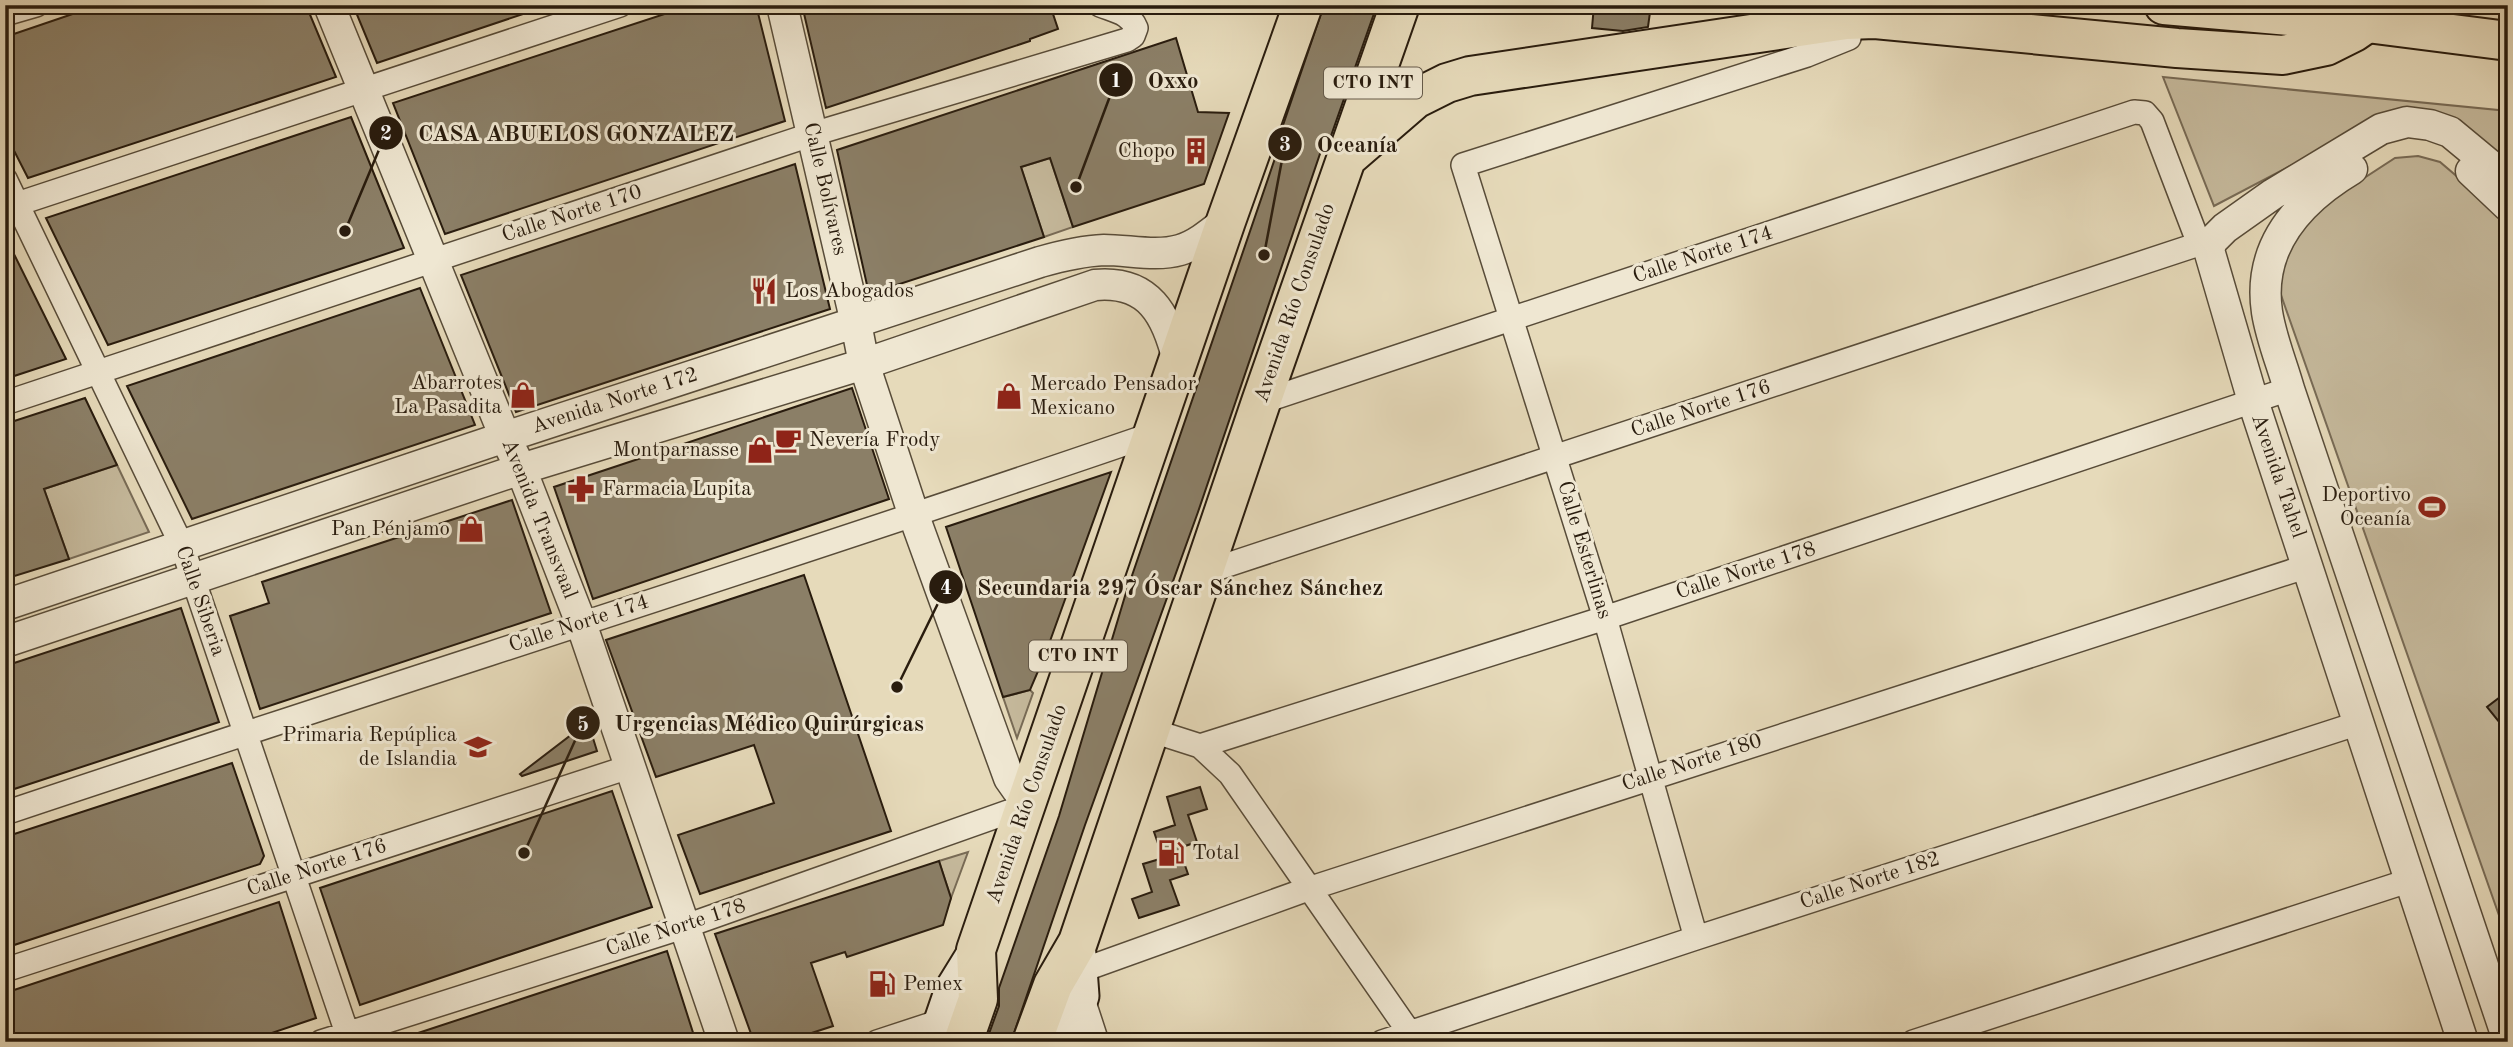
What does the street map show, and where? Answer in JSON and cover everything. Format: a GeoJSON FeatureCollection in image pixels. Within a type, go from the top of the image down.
{"type":"FeatureCollection","features":[{"type":"Feature","properties":{"kind":"highway","name":"Avenida Río Consulado"},"geometry":{"type":"LineString","coordinates":[[946,1035],[978,999],[976,950],[1028,805],[1226,221],[1303,5]]}},
{"type":"Feature","properties":{"kind":"highway","name":"Avenida Río Consulado"},"geometry":{"type":"LineString","coordinates":[[1080,970],[1150,730],[1400,5]]}},
{"type":"Feature","properties":{"kind":"highway"},"geometry":{"type":"LineString","coordinates":[[2164,5],[2367,23],[2508,41]]}},
{"type":"Feature","properties":{"kind":"highway"},"geometry":{"type":"LineString","coordinates":[[1345,160],[1415,99],[1447,83],[1470,76],[1846,20],[1875,19],[2177,48],[2283,55],[2326,46],[2367,23]]}},
{"type":"Feature","properties":{"kind":"highway","name":"CTO INT"},"geometry":{"type":"LineString","coordinates":[[1032,1042],[1053,985],[1080,970]]}},
{"type":"Feature","properties":{"kind":"main road","name":"Avenida Río Consulado"},"geometry":{"type":"LineString","coordinates":[[1066,1042],[1080,970]]}},
{"type":"Feature","properties":{"kind":"street"},"geometry":{"type":"LineString","coordinates":[[5,15],[36,5]]}},
{"type":"Feature","properties":{"kind":"street","name":"Avenida Transvaal"},"geometry":{"type":"LineString","coordinates":[[329,5],[582,623],[724,1042]]}},
{"type":"Feature","properties":{"kind":"street"},"geometry":{"type":"LineString","coordinates":[[11,206],[620,5]]}},
{"type":"Feature","properties":{"kind":"street","name":"Calle Bolívares"},"geometry":{"type":"LineString","coordinates":[[782,5],[864,364],[914,516],[1009,778],[1028,805]]}},
{"type":"Feature","properties":{"kind":"street","name":"Calle Norte 170"},"geometry":{"type":"LineString","coordinates":[[5,403],[813,134],[1133,36],[1136,28],[1133,20],[1100,5]]}},
{"type":"Feature","properties":{"kind":"street","name":"Calle Esterlinas"},"geometry":{"type":"LineString","coordinates":[[1696,938],[1605,618],[1464,165],[1807,55],[1849,38]]}},
{"type":"Feature","properties":{"kind":"street","name":"Calle Norte 174"},"geometry":{"type":"LineString","coordinates":[[1261,402],[2134,112],[2146,113]]}},
{"type":"Feature","properties":{"kind":"street","name":"Avenida Tahel"},"geometry":{"type":"LineString","coordinates":[[2146,113],[2152,121],[2204,247],[2252,401],[2411,880],[2456,1040]]}},
{"type":"Feature","properties":{"kind":"street"},"geometry":{"type":"LineString","coordinates":[[2204,247],[2225,228],[2273,194],[2382,129],[2407,122],[2430,125],[2450,132],[2508,180]]}},
{"type":"Feature","properties":{"kind":"street","name":"Avenida Tahel"},"geometry":{"type":"LineString","coordinates":[[2508,206],[2457,158],[2442,148],[2424,143],[2406,143],[2389,148],[2329,183],[2295,213],[2279,240],[2269,269],[2266,289],[2267,312],[2289,389],[2508,1040]]}},
{"type":"Feature","properties":{"kind":"street","name":"Calle Siberia"},"geometry":{"type":"LineString","coordinates":[[5,179],[11,206],[182,546],[348,1037]]}},
{"type":"Feature","properties":{"kind":"street","name":"Avenida Norte 172"},"geometry":{"type":"LineString","coordinates":[[5,605],[505,437],[1061,256],[1105,250],[1157,254],[1180,250],[1205,237],[1226,221]]}},
{"type":"Feature","properties":{"kind":"street","name":"Calle Norte 176"},"geometry":{"type":"LineString","coordinates":[[1203,573],[2204,247]]}},
{"type":"Feature","properties":{"kind":"street","name":"Avenida Norte 172"},"geometry":{"type":"LineString","coordinates":[[5,642],[521,469],[864,364],[1083,288],[1107,284],[1131,289],[1151,301],[1165,320],[1178,361]]}},
{"type":"Feature","properties":{"kind":"street","name":"Calle Norte 178"},"geometry":{"type":"LineString","coordinates":[[1200,746],[1605,618],[2289,389]]}},
{"type":"Feature","properties":{"kind":"street","name":"Calle Norte 174"},"geometry":{"type":"LineString","coordinates":[[5,813],[914,516],[1153,433]]}},
{"type":"Feature","properties":{"kind":"street","name":"Calle Norte 180"},"geometry":{"type":"LineString","coordinates":[[1080,970],[1308,889],[2308,566]]}},
{"type":"Feature","properties":{"kind":"street","name":"Calle Norte 182"},"geometry":{"type":"LineString","coordinates":[[1382,1042],[1413,1037],[1696,938],[2359,723]]}},
{"type":"Feature","properties":{"kind":"street"},"geometry":{"type":"LineString","coordinates":[[1150,730],[1200,746],[1230,774],[1413,1037]]}},
{"type":"Feature","properties":{"kind":"street","name":"Calle Norte 176"},"geometry":{"type":"LineString","coordinates":[[5,970],[629,767]]}},
{"type":"Feature","properties":{"kind":"street","name":"Calle Norte 178"},"geometry":{"type":"LineString","coordinates":[[321,1042],[348,1037],[686,926],[1028,805]]}},
{"type":"Feature","properties":{"kind":"street"},"geometry":{"type":"LineString","coordinates":[[1913,1042],[2411,880]]}},
{"type":"Feature","properties":{"kind":"street"},"geometry":{"type":"LineString","coordinates":[[1080,970],[1097,1042]]}},
{"type":"Feature","properties":{"kind":"street"},"geometry":{"type":"LineString","coordinates":[[877,1042],[946,1035]]}},
{"type":"Feature","properties":{"kind":"shaded area"},"geometry":{"type":"Polygon","coordinates":[[[2163,77],[2508,111],[2508,170],[2393,112],[2214,206],[2163,77]]]}},
{"type":"Feature","properties":{"kind":"shaded area","name":"Deportivo Oceanía"},"geometry":{"type":"Polygon","coordinates":[[[2418,156],[2440,162],[2508,220],[2508,941],[2281,295],[2280,270],[2292,237],[2315,210],[2395,158],[2418,156]]]}},
{"type":"Feature","properties":{"kind":"shaded area"},"geometry":{"type":"Polygon","coordinates":[[[1050,158],[1073,227],[1044,237],[1021,167],[1050,158]]]}},
{"type":"Feature","properties":{"kind":"shaded area"},"geometry":{"type":"Polygon","coordinates":[[[117,465],[149,532],[69,559],[44,489],[117,465]]]}},
{"type":"Feature","properties":{"kind":"shaded area"},"geometry":{"type":"Polygon","coordinates":[[[1030,690],[1033,693],[1017,738],[1003,697],[1030,690]]]}},
{"type":"Feature","properties":{"kind":"shaded area"},"geometry":{"type":"Polygon","coordinates":[[[968,852],[951,898],[939,861],[968,852]]]}},
{"type":"Feature","properties":{"kind":"building"},"geometry":{"type":"Polygon","coordinates":[[[99,5],[306,5],[336,77],[28,178],[5,133],[5,37],[99,5]]]}},
{"type":"Feature","properties":{"kind":"building"},"geometry":{"type":"Polygon","coordinates":[[[353,5],[540,5],[541,8],[377,63],[353,5]]]}},
{"type":"Feature","properties":{"kind":"building"},"geometry":{"type":"Polygon","coordinates":[[[692,5],[756,5],[785,121],[445,234],[393,103],[692,5]]]}},
{"type":"Feature","properties":{"kind":"building"},"geometry":{"type":"Polygon","coordinates":[[[802,5],[1050,5],[1058,29],[1030,41],[826,108],[802,5]]]}},
{"type":"Feature","properties":{"kind":"building"},"geometry":{"type":"Polygon","coordinates":[[[1324,5],[1377,5],[1326,150],[1322,148],[1198,512],[1085,825],[1011,1042],[986,1042],[999,1006],[999,988],[1059,816],[1125,596],[1283,135],[1280,134],[1324,5]]]}},
{"type":"Feature","properties":{"kind":"building"},"geometry":{"type":"Polygon","coordinates":[[[1594,5],[1651,5],[1648,27],[1623,31],[1592,28],[1594,5]]]}},
{"type":"Feature","properties":{"kind":"building"},"geometry":{"type":"Polygon","coordinates":[[[1176,38],[1198,112],[1229,113],[1204,184],[1073,227],[1050,158],[1021,167],[1044,237],[869,294],[837,150],[1176,38]]]}},
{"type":"Feature","properties":{"kind":"building"},"geometry":{"type":"Polygon","coordinates":[[[351,117],[404,248],[108,345],[46,218],[351,117]]]}},
{"type":"Feature","properties":{"kind":"building"},"geometry":{"type":"Polygon","coordinates":[[[795,164],[830,309],[516,412],[461,275],[795,164]]]}},
{"type":"Feature","properties":{"kind":"building"},"geometry":{"type":"Polygon","coordinates":[[[5,236],[66,359],[5,379],[5,236]]]}},
{"type":"Feature","properties":{"kind":"building"},"geometry":{"type":"Polygon","coordinates":[[[420,288],[475,425],[192,519],[127,386],[420,288]]]}},
{"type":"Feature","properties":{"kind":"building"},"geometry":{"type":"Polygon","coordinates":[[[852,388],[889,499],[593,599],[554,487],[852,388]]]}},
{"type":"Feature","properties":{"kind":"building"},"geometry":{"type":"Polygon","coordinates":[[[85,398],[117,465],[44,489],[69,559],[5,579],[5,424],[85,398]]]}},
{"type":"Feature","properties":{"kind":"building"},"geometry":{"type":"Polygon","coordinates":[[[1111,472],[1030,690],[1003,697],[946,527],[1111,472]]]}},
{"type":"Feature","properties":{"kind":"building"},"geometry":{"type":"Polygon","coordinates":[[[512,500],[551,613],[260,709],[230,616],[269,603],[262,582],[512,500]]]}},
{"type":"Feature","properties":{"kind":"building"},"geometry":{"type":"Polygon","coordinates":[[[804,575],[891,831],[700,894],[678,835],[774,803],[754,745],[656,777],[606,640],[804,575]]]}},
{"type":"Feature","properties":{"kind":"building"},"geometry":{"type":"Polygon","coordinates":[[[181,608],[219,722],[5,792],[5,666],[181,608]]]}},
{"type":"Feature","properties":{"kind":"building"},"geometry":{"type":"Polygon","coordinates":[[[2508,691],[2508,733],[2487,707],[2508,691]]]}},
{"type":"Feature","properties":{"kind":"building"},"geometry":{"type":"Polygon","coordinates":[[[588,722],[597,751],[522,776],[520,774],[588,722]]]}},
{"type":"Feature","properties":{"kind":"building"},"geometry":{"type":"Polygon","coordinates":[[[232,763],[264,856],[260,864],[5,948],[5,837],[232,763]]]}},
{"type":"Feature","properties":{"kind":"building","name":"Total"},"geometry":{"type":"Polygon","coordinates":[[[1200,787],[1207,809],[1188,815],[1197,842],[1179,848],[1188,874],[1170,880],[1179,905],[1139,918],[1132,899],[1152,892],[1143,864],[1163,858],[1154,832],[1175,825],[1167,797],[1200,787]]]}},
{"type":"Feature","properties":{"kind":"building"},"geometry":{"type":"Polygon","coordinates":[[[612,791],[652,907],[360,1005],[320,888],[612,791]]]}},
{"type":"Feature","properties":{"kind":"building"},"geometry":{"type":"Polygon","coordinates":[[[939,861],[951,898],[943,925],[847,957],[845,952],[811,963],[833,1026],[784,1042],[754,1042],[715,934],[939,861]]]}},
{"type":"Feature","properties":{"kind":"building"},"geometry":{"type":"Polygon","coordinates":[[[279,902],[316,1018],[245,1042],[5,1042],[5,993],[279,902]]]}},
{"type":"Feature","properties":{"kind":"building"},"geometry":{"type":"Polygon","coordinates":[[[667,951],[696,1042],[401,1042],[400,1039],[667,951]]]}},
{"type":"Feature","properties":{"kind":"place","name":"Chopo"},"geometry":{"type":"Point","coordinates":[1196,151]}},
{"type":"Feature","properties":{"kind":"place","name":"Oxxo"},"geometry":{"type":"Point","coordinates":[1076,187]}},
{"type":"Feature","properties":{"kind":"place","name":"CASA ABUELOS GONZALEZ"},"geometry":{"type":"Point","coordinates":[345,231]}},
{"type":"Feature","properties":{"kind":"place","name":"Oceanía"},"geometry":{"type":"Point","coordinates":[1264,255]}},
{"type":"Feature","properties":{"kind":"place","name":"Los Abogados"},"geometry":{"type":"Point","coordinates":[764,291]}},
{"type":"Feature","properties":{"kind":"place","name":"Abarrotes La Pasadita"},"geometry":{"type":"Point","coordinates":[523,395]}},
{"type":"Feature","properties":{"kind":"place","name":"Mercado Pensador Mexicano"},"geometry":{"type":"Point","coordinates":[1009,396]}},
{"type":"Feature","properties":{"kind":"place","name":"Nevería Frody"},"geometry":{"type":"Point","coordinates":[788,440]}},
{"type":"Feature","properties":{"kind":"place","name":"Montparnasse"},"geometry":{"type":"Point","coordinates":[760,450]}},
{"type":"Feature","properties":{"kind":"place","name":"Farmacia Lupita"},"geometry":{"type":"Point","coordinates":[581,489]}},
{"type":"Feature","properties":{"kind":"place","name":"Deportivo Oceanía"},"geometry":{"type":"Point","coordinates":[2432,507]}},
{"type":"Feature","properties":{"kind":"place","name":"Pan Pénjamo"},"geometry":{"type":"Point","coordinates":[471,529]}},
{"type":"Feature","properties":{"kind":"place","name":"Secundaria 297 Óscar Sánchez Sánchez"},"geometry":{"type":"Point","coordinates":[897,687]}},
{"type":"Feature","properties":{"kind":"place","name":"Primaria Repúplica de Islandia"},"geometry":{"type":"Point","coordinates":[478,747]}},
{"type":"Feature","properties":{"kind":"place","name":"Urgencias Médico Quirúrgicas"},"geometry":{"type":"Point","coordinates":[524,853]}},
{"type":"Feature","properties":{"kind":"place","name":"Total"},"geometry":{"type":"Point","coordinates":[1171,853]}},
{"type":"Feature","properties":{"kind":"place","name":"Pemex"},"geometry":{"type":"Point","coordinates":[882,984]}}]}
